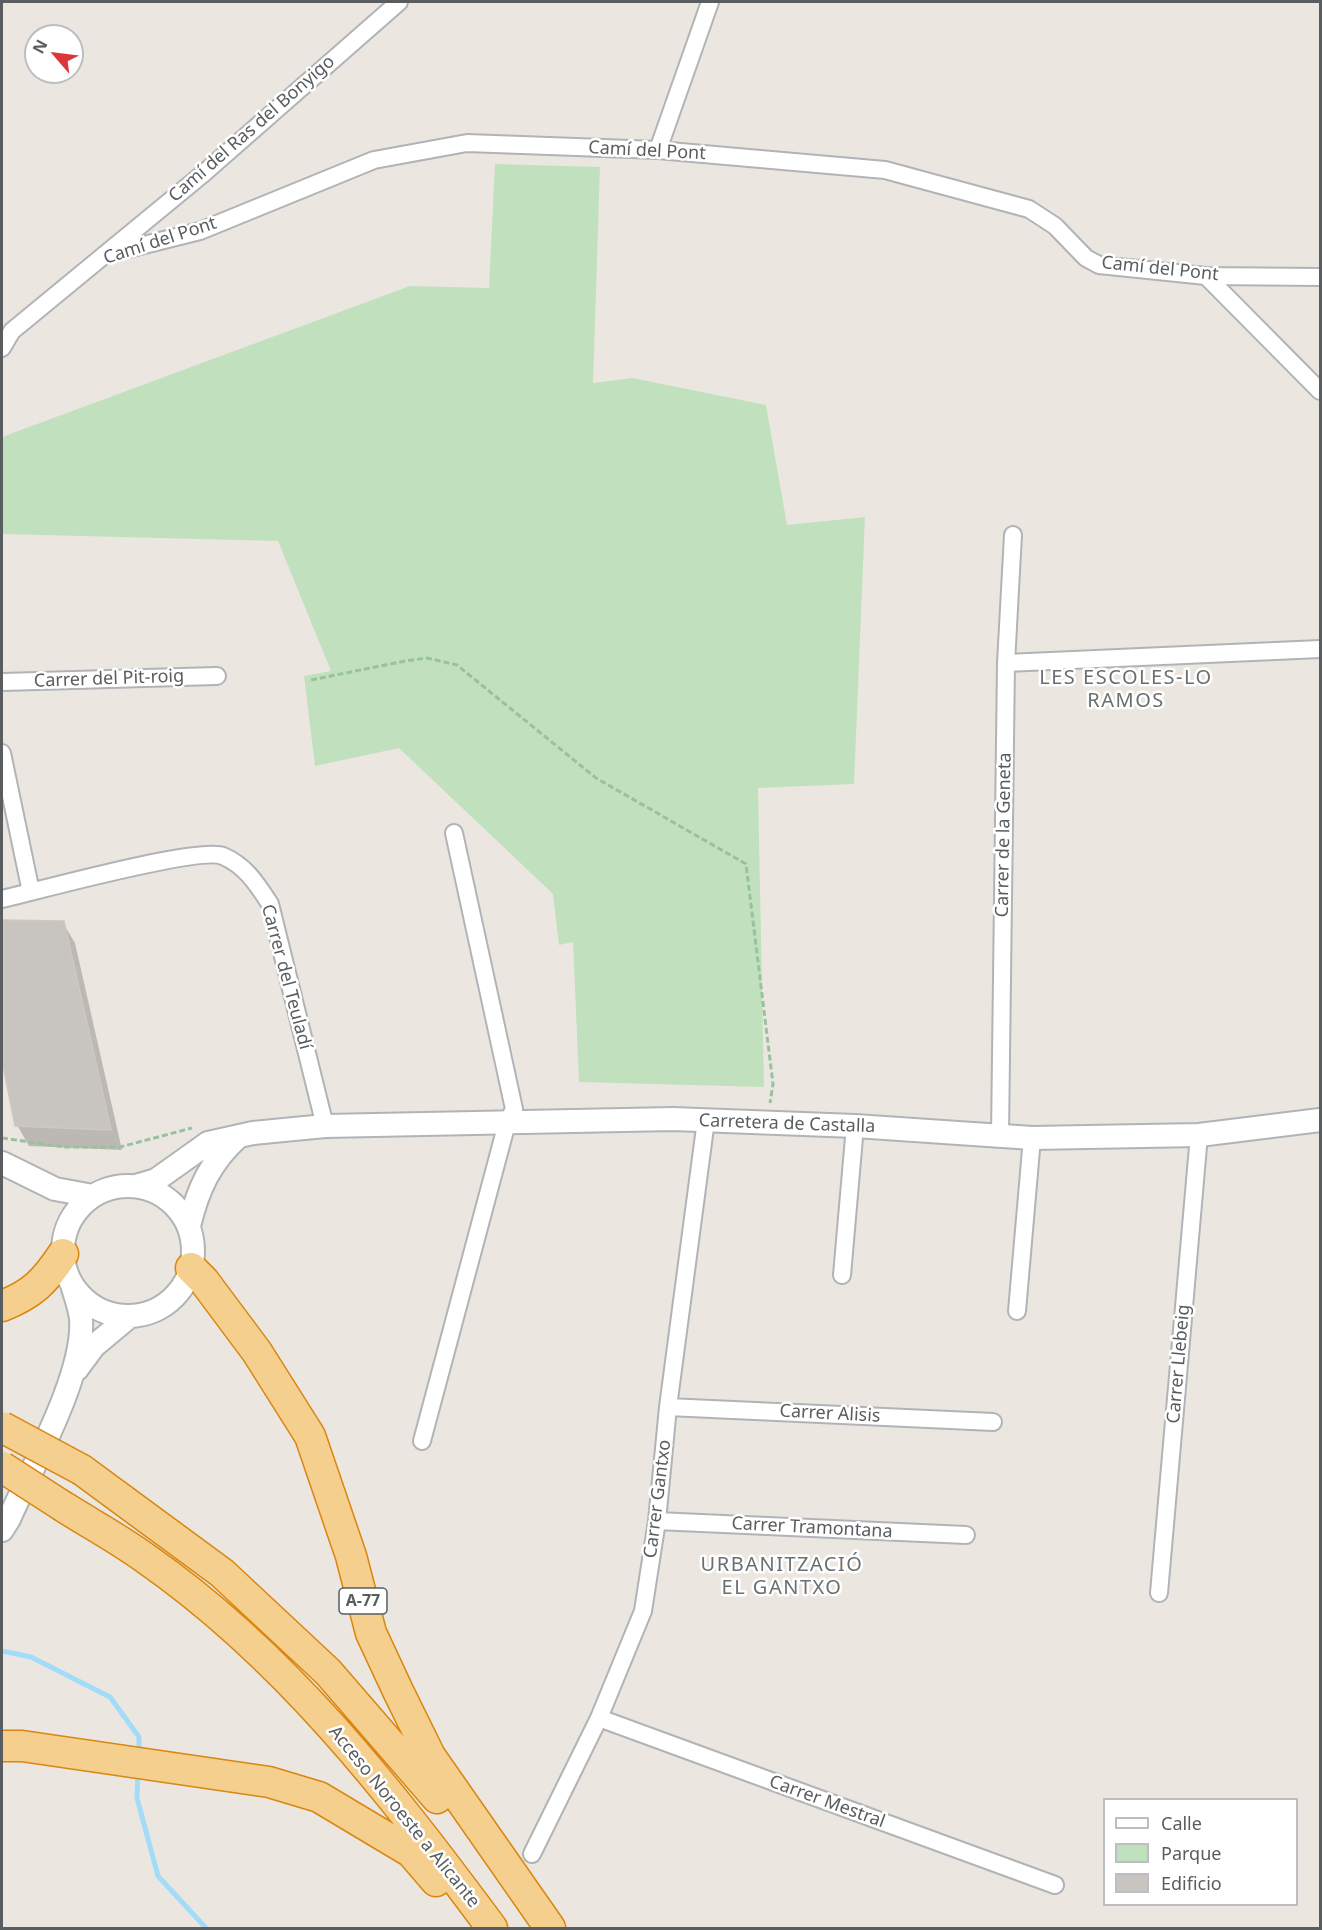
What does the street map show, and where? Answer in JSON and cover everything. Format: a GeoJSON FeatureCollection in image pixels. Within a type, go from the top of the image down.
{"type":"FeatureCollection","features":[{"type":"Feature","properties":{"kind":"highway"},"geometry":{"type":"LineString","coordinates":[[2,1306],[19,1299],[43,1282],[63,1254]]}},
{"type":"Feature","properties":{"kind":"highway","name":"A-77"},"geometry":{"type":"LineString","coordinates":[[191,1268],[204,1281],[257,1352],[310,1436],[351,1556],[371,1633],[398,1691],[430,1756],[550,1929]]}},
{"type":"Feature","properties":{"kind":"highway","name":"Acceso Noroeste a Alicante"},"geometry":{"type":"LineString","coordinates":[[2,1427],[82,1470],[222,1573],[328,1672],[428,1785],[532,1929]]}},
{"type":"Feature","properties":{"kind":"highway","name":"Acceso Noroeste a Alicante"},"geometry":{"type":"LineString","coordinates":[[2,1467],[146,1558],[206,1605],[306,1698],[356,1752],[392,1796],[492,1929]]}},
{"type":"Feature","properties":{"kind":"highway"},"geometry":{"type":"LineString","coordinates":[[8,1744],[268,1782],[319,1797],[411,1852],[477,1929]]}},
{"type":"Feature","properties":{"kind":"main road","name":"Carretera de Castalla"},"geometry":{"type":"LineString","coordinates":[[136,1186],[156,1180],[208,1143],[246,1134],[325,1126],[705,1120],[855,1126],[1032,1138],[1199,1135],[1320,1120]]}},
{"type":"Feature","properties":{"kind":"main road"},"geometry":{"type":"LineString","coordinates":[[189,1226],[203,1179],[215,1161],[246,1134]]}},
{"type":"Feature","properties":{"kind":"main road"},"geometry":{"type":"LineString","coordinates":[[2,1162],[84,1204]]}},
{"type":"Feature","properties":{"kind":"main road"},"geometry":{"type":"LineString","coordinates":[[2,1530],[70,1380],[79,1344],[81,1319],[63,1254],[69,1224],[84,1204],[113,1187],[136,1186],[153,1190],[168,1198],[180,1211],[189,1226],[194,1247],[191,1268],[183,1287],[169,1302],[150,1312],[130,1317],[108,1313],[88,1303],[73,1286]]}},
{"type":"Feature","properties":{"kind":"main road"},"geometry":{"type":"LineString","coordinates":[[70,1380],[94,1346],[130,1317]]}},
{"type":"Feature","properties":{"kind":"street","name":"Camí del Ras del Bonyigo"},"geometry":{"type":"LineString","coordinates":[[104,255],[204,173],[399,2]]}},
{"type":"Feature","properties":{"kind":"street"},"geometry":{"type":"LineString","coordinates":[[658,150],[710,2]]}},
{"type":"Feature","properties":{"kind":"street","name":"Camí del Pont"},"geometry":{"type":"LineString","coordinates":[[2,348],[7,328],[104,255],[200,231],[374,160],[467,143],[658,150],[885,170],[1029,209],[1056,226],[1086,258],[1099,265],[1206,276],[1320,277]]}},
{"type":"Feature","properties":{"kind":"street"},"geometry":{"type":"LineString","coordinates":[[1206,276],[1320,391]]}},
{"type":"Feature","properties":{"kind":"street","name":"Carrer de la Geneta"},"geometry":{"type":"LineString","coordinates":[[1000,1135],[1006,663],[1013,535]]}},
{"type":"Feature","properties":{"kind":"street"},"geometry":{"type":"LineString","coordinates":[[1006,663],[1320,648]]}},
{"type":"Feature","properties":{"kind":"street","name":"Carrer del Pit-roig"},"geometry":{"type":"LineString","coordinates":[[2,682],[217,676]]}},
{"type":"Feature","properties":{"kind":"street"},"geometry":{"type":"LineString","coordinates":[[2,753],[31,892]]}},
{"type":"Feature","properties":{"kind":"street"},"geometry":{"type":"LineString","coordinates":[[422,1440],[507,1123],[514,1109],[454,833]]}},
{"type":"Feature","properties":{"kind":"street","name":"Carrer del Teuladí"},"geometry":{"type":"LineString","coordinates":[[2,899],[184,856],[221,855],[250,873],[270,904],[325,1126]]}},
{"type":"Feature","properties":{"kind":"street","name":"Carrer Gantxo"},"geometry":{"type":"LineString","coordinates":[[532,1854],[599,1718],[643,1611],[657,1521],[668,1407],[705,1120]]}},
{"type":"Feature","properties":{"kind":"street"},"geometry":{"type":"LineString","coordinates":[[842,1275],[855,1126]]}},
{"type":"Feature","properties":{"kind":"street","name":"Carrer Llebeig"},"geometry":{"type":"LineString","coordinates":[[1159,1593],[1199,1135]]}},
{"type":"Feature","properties":{"kind":"street"},"geometry":{"type":"LineString","coordinates":[[1017,1311],[1032,1138]]}},
{"type":"Feature","properties":{"kind":"street","name":"Carrer Alisis"},"geometry":{"type":"LineString","coordinates":[[668,1407],[993,1422]]}},
{"type":"Feature","properties":{"kind":"street","name":"Carrer Tramontana"},"geometry":{"type":"LineString","coordinates":[[657,1521],[966,1535]]}},
{"type":"Feature","properties":{"kind":"street","name":"Carrer Mestral"},"geometry":{"type":"LineString","coordinates":[[599,1718],[1055,1886]]}},
{"type":"Feature","properties":{"kind":"path"},"geometry":{"type":"LineString","coordinates":[[311,680],[427,658],[457,665],[596,778],[746,864],[773,1084],[766,1123]]}},
{"type":"Feature","properties":{"kind":"green space"},"geometry":{"type":"Polygon","coordinates":[[[495,164],[600,167],[593,383],[632,378],[766,405],[787,525],[865,517],[854,784],[758,788],[764,1087],[579,1082],[573,942],[559,945],[553,894],[399,748],[315,766],[304,676],[331,671],[278,541],[2,534],[2,437],[410,286],[489,288],[495,164]]]}},
{"type":"Feature","properties":{"kind":"building"},"geometry":{"type":"Polygon","coordinates":[[[2,920],[64,921],[111,1130],[15,1126],[2,1060],[2,920]]]}},
{"type":"Feature","properties":{"kind":"waterway"},"geometry":{"type":"LineString","coordinates":[[2,1651],[31,1657],[110,1697],[139,1737],[139,1753]]}},
{"type":"Feature","properties":{"kind":"waterway"},"geometry":{"type":"LineString","coordinates":[[138,1771],[137,1798],[158,1876],[206,1928]]}},
{"type":"Feature","properties":{"kind":"district","name":"LES ESCOLES-LO RAMOS"},"geometry":{"type":"Point","coordinates":[1126,690]}},
{"type":"Feature","properties":{"kind":"district","name":"URBANITZACIÓ EL GANTXO"},"geometry":{"type":"Point","coordinates":[782,1576]}}]}
